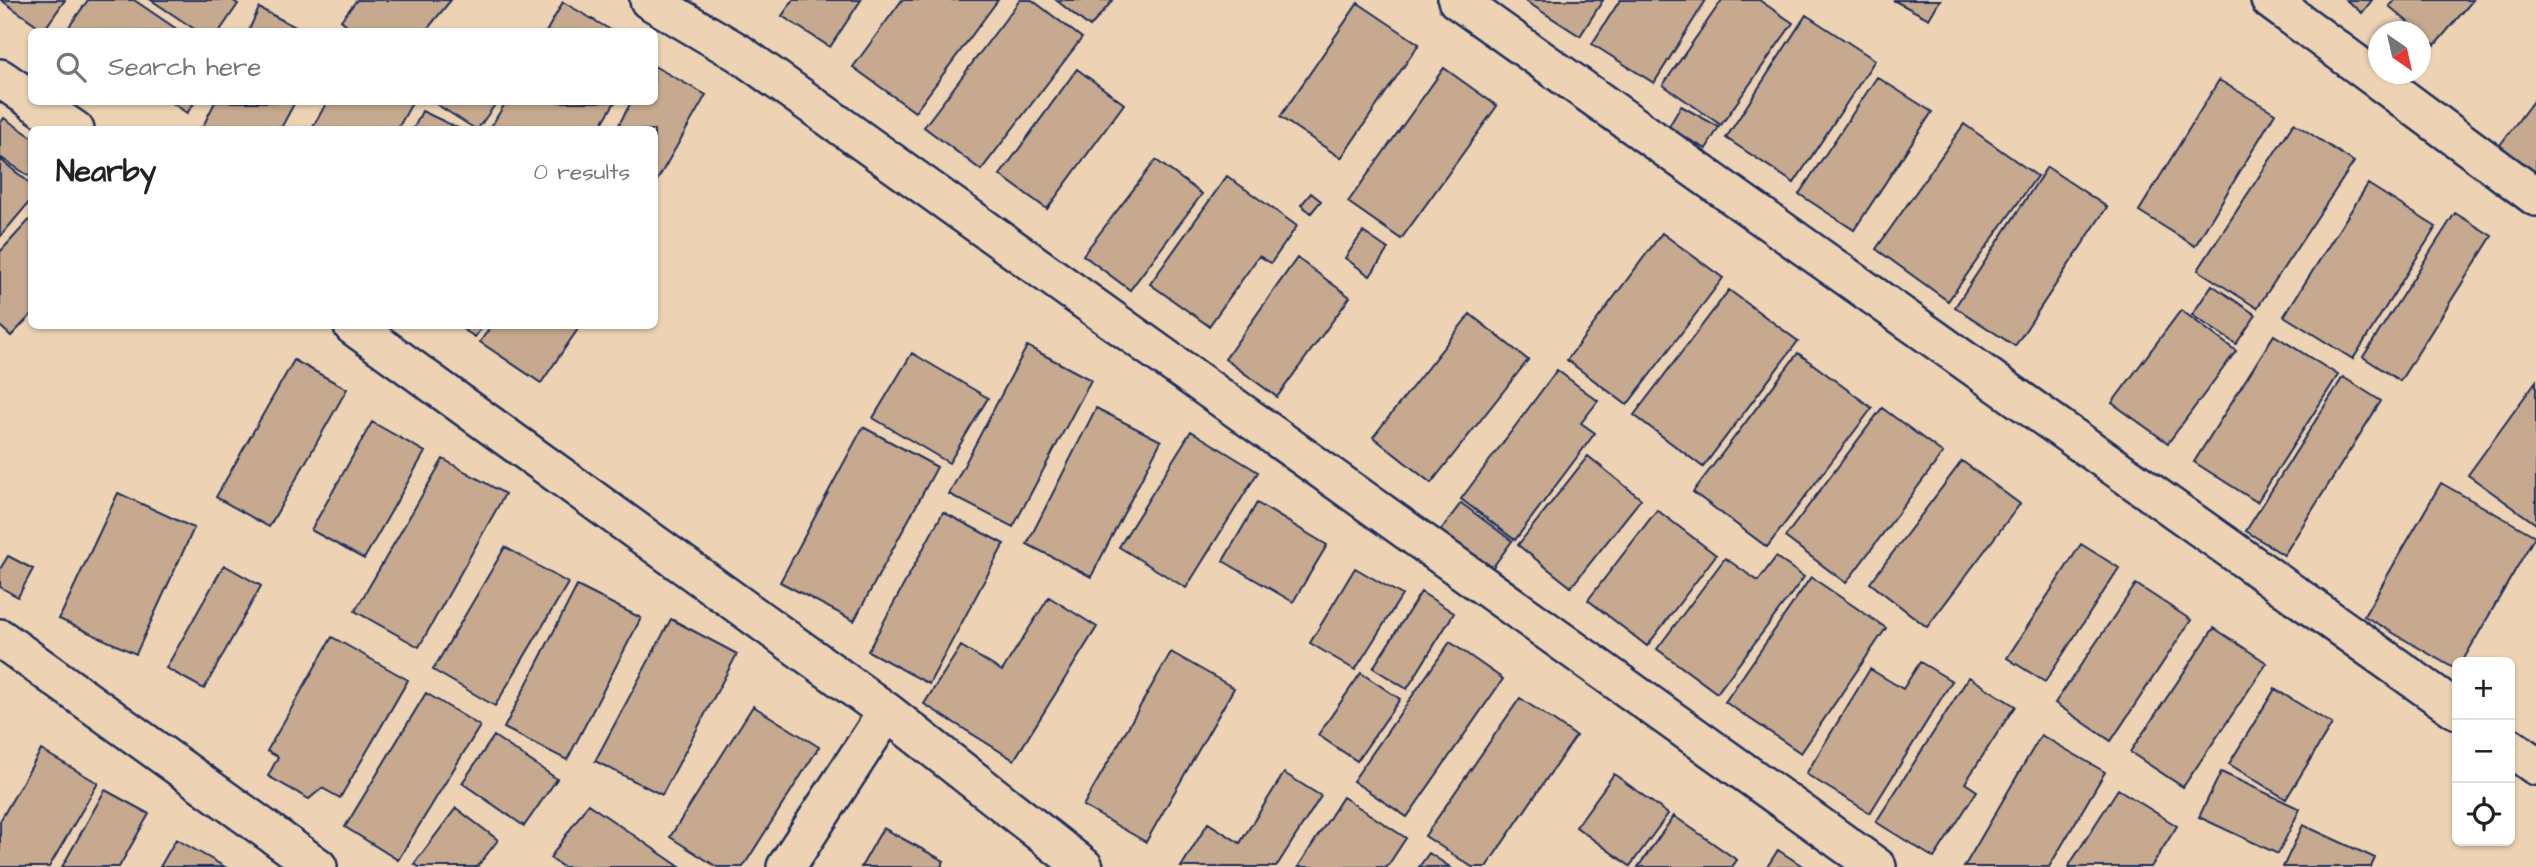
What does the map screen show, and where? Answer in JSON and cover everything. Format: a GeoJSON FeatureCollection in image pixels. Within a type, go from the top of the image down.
{"type":"FeatureCollection","features":[{"type":"Feature","properties":{"kind":"street"},"geometry":{"type":"LineString","coordinates":[[649,0],[739,53],[1877,867]]}},
{"type":"Feature","properties":{"kind":"street"},"geometry":{"type":"LineString","coordinates":[[1457,0],[2452,706]]}},
{"type":"Feature","properties":{"kind":"street"},"geometry":{"type":"LineString","coordinates":[[2270,0],[2536,197]]}},
{"type":"Feature","properties":{"kind":"street"},"geometry":{"type":"LineString","coordinates":[[0,78],[28,98]]}},
{"type":"Feature","properties":{"kind":"street"},"geometry":{"type":"LineString","coordinates":[[39,105],[69,126]]}},
{"type":"Feature","properties":{"kind":"street"},"geometry":{"type":"LineString","coordinates":[[357,329],[887,712],[1084,867]]}},
{"type":"Feature","properties":{"kind":"street"},"geometry":{"type":"LineString","coordinates":[[0,638],[318,867]]}},
{"type":"Feature","properties":{"kind":"street"},"geometry":{"type":"LineString","coordinates":[[786,867],[887,712]]}},
{"type":"Feature","properties":{"kind":"street"},"geometry":{"type":"LineString","coordinates":[[2515,751],[2536,766]]}},
{"type":"Feature","properties":{"kind":"building"},"geometry":{"type":"Polygon","coordinates":[[[1,0],[65,0],[45,28],[41,28],[1,0]]]}},
{"type":"Feature","properties":{"kind":"building"},"geometry":{"type":"Polygon","coordinates":[[[88,0],[134,0],[175,28],[68,28],[88,0]]]}},
{"type":"Feature","properties":{"kind":"building"},"geometry":{"type":"Polygon","coordinates":[[[151,0],[232,0],[238,4],[222,28],[193,28],[151,0]]]}},
{"type":"Feature","properties":{"kind":"building"},"geometry":{"type":"Polygon","coordinates":[[[357,0],[451,0],[428,28],[350,28],[341,20],[357,0]]]}},
{"type":"Feature","properties":{"kind":"building"},"geometry":{"type":"Polygon","coordinates":[[[793,0],[861,0],[830,47],[782,16],[793,0]]]}},
{"type":"Feature","properties":{"kind":"building"},"geometry":{"type":"Polygon","coordinates":[[[902,0],[998,0],[915,112],[853,67],[902,0]]]}},
{"type":"Feature","properties":{"kind":"building"},"geometry":{"type":"Polygon","coordinates":[[[1020,0],[1032,0],[1082,38],[981,170],[924,127],[1020,0]]]}},
{"type":"Feature","properties":{"kind":"building"},"geometry":{"type":"Polygon","coordinates":[[[1056,0],[1113,0],[1090,27],[1056,0]]]}},
{"type":"Feature","properties":{"kind":"building"},"geometry":{"type":"Polygon","coordinates":[[[1524,0],[1603,0],[1580,36],[1524,0]]]}},
{"type":"Feature","properties":{"kind":"building"},"geometry":{"type":"Polygon","coordinates":[[[1620,0],[1706,0],[1654,83],[1592,44],[1620,0]]]}},
{"type":"Feature","properties":{"kind":"building"},"geometry":{"type":"Polygon","coordinates":[[[1722,0],[1759,0],[1793,23],[1721,125],[1663,85],[1722,0]]]}},
{"type":"Feature","properties":{"kind":"building"},"geometry":{"type":"Polygon","coordinates":[[[1893,0],[1940,0],[1929,19],[1893,0]]]}},
{"type":"Feature","properties":{"kind":"building"},"geometry":{"type":"Polygon","coordinates":[[[2346,0],[2372,0],[2362,13],[2346,0]]]}},
{"type":"Feature","properties":{"kind":"building"},"geometry":{"type":"Polygon","coordinates":[[[2394,0],[2473,0],[2435,45],[2431,42],[2431,21],[2407,21],[2389,6],[2394,0]]]}},
{"type":"Feature","properties":{"kind":"building"},"geometry":{"type":"Polygon","coordinates":[[[563,2],[607,28],[548,28],[563,2]]]}},
{"type":"Feature","properties":{"kind":"building"},"geometry":{"type":"Polygon","coordinates":[[[1358,3],[1419,44],[1341,158],[1280,117],[1358,3]]]}},
{"type":"Feature","properties":{"kind":"building"},"geometry":{"type":"Polygon","coordinates":[[[259,8],[297,28],[250,28],[259,8]]]}},
{"type":"Feature","properties":{"kind":"building"},"geometry":{"type":"Polygon","coordinates":[[[1806,15],[1875,60],[1794,183],[1726,138],[1806,15]]]}},
{"type":"Feature","properties":{"kind":"building"},"geometry":{"type":"Polygon","coordinates":[[[658,68],[706,95],[658,179],[658,126],[618,126],[629,105],[658,105],[658,68]]]}},
{"type":"Feature","properties":{"kind":"building"},"geometry":{"type":"Polygon","coordinates":[[[1444,68],[1497,106],[1401,239],[1348,202],[1444,68]]]}},
{"type":"Feature","properties":{"kind":"building"},"geometry":{"type":"Polygon","coordinates":[[[1077,69],[1124,104],[1047,209],[1000,175],[1077,69]]]}},
{"type":"Feature","properties":{"kind":"building"},"geometry":{"type":"Polygon","coordinates":[[[1877,77],[1932,112],[1854,230],[1799,194],[1877,77]]]}},
{"type":"Feature","properties":{"kind":"building"},"geometry":{"type":"Polygon","coordinates":[[[2219,80],[2275,113],[2195,246],[2139,211],[2219,80]]]}},
{"type":"Feature","properties":{"kind":"building"},"geometry":{"type":"Polygon","coordinates":[[[2536,97],[2536,178],[2497,149],[2536,97]]]}},
{"type":"Feature","properties":{"kind":"building"},"geometry":{"type":"Polygon","coordinates":[[[175,105],[193,105],[187,113],[175,105]]]}},
{"type":"Feature","properties":{"kind":"building"},"geometry":{"type":"Polygon","coordinates":[[[214,105],[293,105],[282,126],[203,126],[214,105]]]}},
{"type":"Feature","properties":{"kind":"building"},"geometry":{"type":"Polygon","coordinates":[[[325,105],[411,105],[399,126],[313,126],[325,105]]]}},
{"type":"Feature","properties":{"kind":"building"},"geometry":{"type":"Polygon","coordinates":[[[438,105],[495,105],[480,126],[471,126],[438,105]]]}},
{"type":"Feature","properties":{"kind":"building"},"geometry":{"type":"Polygon","coordinates":[[[504,105],[613,105],[600,126],[491,126],[504,105]]]}},
{"type":"Feature","properties":{"kind":"building"},"geometry":{"type":"Polygon","coordinates":[[[1681,106],[1719,127],[1706,149],[1668,128],[1681,106]]]}},
{"type":"Feature","properties":{"kind":"building"},"geometry":{"type":"Polygon","coordinates":[[[422,111],[454,126],[415,126],[422,111]]]}},
{"type":"Feature","properties":{"kind":"building"},"geometry":{"type":"Polygon","coordinates":[[[4,118],[28,134],[28,175],[0,157],[0,124],[4,118]]]}},
{"type":"Feature","properties":{"kind":"building"},"geometry":{"type":"Polygon","coordinates":[[[2294,123],[2354,162],[2257,308],[2198,270],[2294,123]]]}},
{"type":"Feature","properties":{"kind":"building"},"geometry":{"type":"Polygon","coordinates":[[[1964,124],[2037,176],[1948,301],[1876,249],[1964,124]]]}},
{"type":"Feature","properties":{"kind":"building"},"geometry":{"type":"Polygon","coordinates":[[[0,159],[28,182],[28,204],[0,237],[0,159]]]}},
{"type":"Feature","properties":{"kind":"building"},"geometry":{"type":"Polygon","coordinates":[[[1156,160],[1202,194],[1130,290],[1083,255],[1156,160]]]}},
{"type":"Feature","properties":{"kind":"building"},"geometry":{"type":"Polygon","coordinates":[[[2047,167],[2107,207],[2015,346],[1955,307],[2047,167]]]}},
{"type":"Feature","properties":{"kind":"building"},"geometry":{"type":"Polygon","coordinates":[[[1227,176],[1297,226],[1271,263],[1259,256],[1209,326],[1150,284],[1227,176]]]}},
{"type":"Feature","properties":{"kind":"building"},"geometry":{"type":"Polygon","coordinates":[[[2368,184],[2436,227],[2353,359],[2284,316],[2368,184]]]}},
{"type":"Feature","properties":{"kind":"building"},"geometry":{"type":"Polygon","coordinates":[[[1311,193],[1321,201],[1311,213],[1301,205],[1311,193]]]}},
{"type":"Feature","properties":{"kind":"building"},"geometry":{"type":"Polygon","coordinates":[[[2455,213],[2492,236],[2400,381],[2363,357],[2455,213]]]}},
{"type":"Feature","properties":{"kind":"building"},"geometry":{"type":"Polygon","coordinates":[[[28,221],[28,318],[11,336],[0,326],[0,252],[28,221]]]}},
{"type":"Feature","properties":{"kind":"building"},"geometry":{"type":"Polygon","coordinates":[[[1363,232],[1388,249],[1370,276],[1345,258],[1363,232]]]}},
{"type":"Feature","properties":{"kind":"building"},"geometry":{"type":"Polygon","coordinates":[[[1662,233],[1723,278],[1627,405],[1567,360],[1662,233]]]}},
{"type":"Feature","properties":{"kind":"building"},"geometry":{"type":"Polygon","coordinates":[[[1297,258],[1350,297],[1277,397],[1225,359],[1297,258]]]}},
{"type":"Feature","properties":{"kind":"building"},"geometry":{"type":"Polygon","coordinates":[[[2212,285],[2256,315],[2236,344],[2192,315],[2212,285]]]}},
{"type":"Feature","properties":{"kind":"building"},"geometry":{"type":"Polygon","coordinates":[[[1729,290],[1798,341],[1703,467],[1634,415],[1729,290]]]}},
{"type":"Feature","properties":{"kind":"building"},"geometry":{"type":"Polygon","coordinates":[[[2181,310],[2236,351],[2168,443],[2112,403],[2181,310]]]}},
{"type":"Feature","properties":{"kind":"building"},"geometry":{"type":"Polygon","coordinates":[[[1470,314],[1528,360],[1431,483],[1373,437],[1470,314]]]}},
{"type":"Feature","properties":{"kind":"building"},"geometry":{"type":"Polygon","coordinates":[[[463,329],[481,329],[475,337],[463,329]]]}},
{"type":"Feature","properties":{"kind":"building"},"geometry":{"type":"Polygon","coordinates":[[[489,329],[578,329],[541,383],[480,342],[489,329]]]}},
{"type":"Feature","properties":{"kind":"building"},"geometry":{"type":"Polygon","coordinates":[[[2274,335],[2338,375],[2257,502],[2194,462],[2274,335]]]}},
{"type":"Feature","properties":{"kind":"building"},"geometry":{"type":"Polygon","coordinates":[[[1027,346],[1091,380],[1013,527],[949,494],[1027,346]]]}},
{"type":"Feature","properties":{"kind":"building"},"geometry":{"type":"Polygon","coordinates":[[[912,353],[988,398],[949,463],[873,418],[912,353]]]}},
{"type":"Feature","properties":{"kind":"building"},"geometry":{"type":"Polygon","coordinates":[[[1798,353],[1872,408],[1767,547],[1693,492],[1798,353]]]}},
{"type":"Feature","properties":{"kind":"building"},"geometry":{"type":"Polygon","coordinates":[[[294,360],[347,389],[269,527],[216,497],[294,360]]]}},
{"type":"Feature","properties":{"kind":"building"},"geometry":{"type":"Polygon","coordinates":[[[1557,370],[1598,401],[1581,423],[1595,433],[1515,540],[1461,499],[1557,370]]]}},
{"type":"Feature","properties":{"kind":"building"},"geometry":{"type":"Polygon","coordinates":[[[2343,377],[2381,401],[2284,555],[2246,531],[2343,377]]]}},
{"type":"Feature","properties":{"kind":"building"},"geometry":{"type":"Polygon","coordinates":[[[2536,381],[2536,524],[2468,475],[2536,381]]]}},
{"type":"Feature","properties":{"kind":"building"},"geometry":{"type":"Polygon","coordinates":[[[1096,408],[1161,441],[1091,577],[1027,544],[1096,408]]]}},
{"type":"Feature","properties":{"kind":"building"},"geometry":{"type":"Polygon","coordinates":[[[1882,408],[1943,453],[1846,583],[1785,537],[1882,408]]]}},
{"type":"Feature","properties":{"kind":"building"},"geometry":{"type":"Polygon","coordinates":[[[372,422],[425,452],[364,559],[311,530],[372,422]]]}},
{"type":"Feature","properties":{"kind":"building"},"geometry":{"type":"Polygon","coordinates":[[[863,427],[937,467],[854,621],[780,582],[863,427]]]}},
{"type":"Feature","properties":{"kind":"building"},"geometry":{"type":"Polygon","coordinates":[[[1191,431],[1258,472],[1186,588],[1119,547],[1191,431]]]}},
{"type":"Feature","properties":{"kind":"building"},"geometry":{"type":"Polygon","coordinates":[[[1588,456],[1641,499],[1571,587],[1518,545],[1588,456]]]}},
{"type":"Feature","properties":{"kind":"building"},"geometry":{"type":"Polygon","coordinates":[[[443,459],[505,494],[419,647],[355,611],[443,459]]]}},
{"type":"Feature","properties":{"kind":"building"},"geometry":{"type":"Polygon","coordinates":[[[1962,461],[2020,504],[1927,627],[1870,583],[1962,461]]]}},
{"type":"Feature","properties":{"kind":"building"},"geometry":{"type":"Polygon","coordinates":[[[2441,483],[2535,536],[2465,657],[2452,657],[2452,667],[2364,616],[2441,483]]]}},
{"type":"Feature","properties":{"kind":"building"},"geometry":{"type":"Polygon","coordinates":[[[118,493],[194,528],[136,654],[59,619],[118,493]]]}},
{"type":"Feature","properties":{"kind":"building"},"geometry":{"type":"Polygon","coordinates":[[[1257,503],[1327,545],[1293,602],[1223,561],[1257,503]]]}},
{"type":"Feature","properties":{"kind":"building"},"geometry":{"type":"Polygon","coordinates":[[[1461,503],[1512,541],[1490,571],[1438,534],[1461,503]]]}},
{"type":"Feature","properties":{"kind":"building"},"geometry":{"type":"Polygon","coordinates":[[[1657,510],[1716,555],[1647,646],[1588,600],[1657,510]]]}},
{"type":"Feature","properties":{"kind":"building"},"geometry":{"type":"Polygon","coordinates":[[[943,512],[1004,544],[929,684],[868,651],[943,512]]]}},
{"type":"Feature","properties":{"kind":"building"},"geometry":{"type":"Polygon","coordinates":[[[2081,544],[2119,568],[2045,682],[2007,658],[2081,544]]]}},
{"type":"Feature","properties":{"kind":"building"},"geometry":{"type":"Polygon","coordinates":[[[505,547],[568,583],[495,706],[433,670],[505,547]]]}},
{"type":"Feature","properties":{"kind":"building"},"geometry":{"type":"Polygon","coordinates":[[[8,556],[33,569],[18,597],[0,587],[0,569],[8,556]]]}},
{"type":"Feature","properties":{"kind":"building"},"geometry":{"type":"Polygon","coordinates":[[[1776,557],[1804,577],[1717,693],[1657,649],[1725,558],[1758,581],[1776,557]]]}},
{"type":"Feature","properties":{"kind":"building"},"geometry":{"type":"Polygon","coordinates":[[[224,565],[261,586],[204,689],[166,668],[224,565]]]}},
{"type":"Feature","properties":{"kind":"building"},"geometry":{"type":"Polygon","coordinates":[[[1355,568],[1402,595],[1355,670],[1310,643],[1355,568]]]}},
{"type":"Feature","properties":{"kind":"building"},"geometry":{"type":"Polygon","coordinates":[[[1811,577],[1886,628],[1801,753],[1725,702],[1811,577]]]}},
{"type":"Feature","properties":{"kind":"building"},"geometry":{"type":"Polygon","coordinates":[[[2136,584],[2191,620],[2111,741],[2055,703],[2136,584]]]}},
{"type":"Feature","properties":{"kind":"building"},"geometry":{"type":"Polygon","coordinates":[[[577,586],[641,618],[567,760],[504,728],[577,586]]]}},
{"type":"Feature","properties":{"kind":"building"},"geometry":{"type":"Polygon","coordinates":[[[1421,592],[1454,613],[1407,689],[1373,668],[1421,592]]]}},
{"type":"Feature","properties":{"kind":"building"},"geometry":{"type":"Polygon","coordinates":[[[1049,597],[1097,627],[1014,760],[924,704],[961,646],[1002,671],[1049,597]]]}},
{"type":"Feature","properties":{"kind":"building"},"geometry":{"type":"Polygon","coordinates":[[[671,619],[737,654],[662,795],[595,761],[671,619]]]}},
{"type":"Feature","properties":{"kind":"building"},"geometry":{"type":"Polygon","coordinates":[[[2214,628],[2267,663],[2183,787],[2130,752],[2214,628]]]}},
{"type":"Feature","properties":{"kind":"building"},"geometry":{"type":"Polygon","coordinates":[[[332,637],[408,680],[340,798],[322,788],[309,799],[268,776],[278,757],[267,751],[332,637]]]}},
{"type":"Feature","properties":{"kind":"building"},"geometry":{"type":"Polygon","coordinates":[[[1450,642],[1503,679],[1407,817],[1353,781],[1450,642]]]}},
{"type":"Feature","properties":{"kind":"building"},"geometry":{"type":"Polygon","coordinates":[[[1171,652],[1234,688],[1146,842],[1083,806],[1171,652]]]}},
{"type":"Feature","properties":{"kind":"building"},"geometry":{"type":"Polygon","coordinates":[[[1920,662],[1952,681],[1870,813],[1806,774],[1870,669],[1903,689],[1920,662]]]}},
{"type":"Feature","properties":{"kind":"building"},"geometry":{"type":"Polygon","coordinates":[[[1361,673],[1400,699],[1357,761],[1318,735],[1361,673]]]}},
{"type":"Feature","properties":{"kind":"building"},"geometry":{"type":"Polygon","coordinates":[[[1969,677],[2015,706],[1965,783],[1977,791],[1934,858],[1876,822],[1969,677]]]}},
{"type":"Feature","properties":{"kind":"building"},"geometry":{"type":"Polygon","coordinates":[[[2275,689],[2332,724],[2286,799],[2229,764],[2275,689]]]}},
{"type":"Feature","properties":{"kind":"building"},"geometry":{"type":"Polygon","coordinates":[[[426,693],[480,726],[398,860],[345,827],[426,693]]]}},
{"type":"Feature","properties":{"kind":"building"},"geometry":{"type":"Polygon","coordinates":[[[1520,698],[1576,736],[1486,867],[1472,867],[1425,836],[1520,698]]]}},
{"type":"Feature","properties":{"kind":"building"},"geometry":{"type":"Polygon","coordinates":[[[753,706],[819,747],[743,867],[717,867],[670,837],[753,706]]]}},
{"type":"Feature","properties":{"kind":"building"},"geometry":{"type":"Polygon","coordinates":[[[2041,735],[2105,772],[2049,867],[1964,867],[2041,735]]]}},
{"type":"Feature","properties":{"kind":"building"},"geometry":{"type":"Polygon","coordinates":[[[494,736],[557,779],[524,826],[462,783],[494,736]]]}},
{"type":"Feature","properties":{"kind":"building"},"geometry":{"type":"Polygon","coordinates":[[[41,750],[98,783],[49,867],[0,867],[0,821],[41,750]]]}},
{"type":"Feature","properties":{"kind":"building"},"geometry":{"type":"Polygon","coordinates":[[[2221,772],[2300,809],[2278,854],[2199,817],[2221,772]]]}},
{"type":"Feature","properties":{"kind":"building"},"geometry":{"type":"Polygon","coordinates":[[[1284,773],[1321,796],[1276,867],[1181,867],[1208,823],[1240,843],[1284,773]]]}},
{"type":"Feature","properties":{"kind":"building"},"geometry":{"type":"Polygon","coordinates":[[[1614,774],[1668,814],[1630,866],[1576,827],[1614,774]]]}},
{"type":"Feature","properties":{"kind":"building"},"geometry":{"type":"Polygon","coordinates":[[[2118,789],[2177,826],[2151,867],[2068,867],[2118,789]]]}},
{"type":"Feature","properties":{"kind":"building"},"geometry":{"type":"Polygon","coordinates":[[[105,790],[149,814],[119,867],[62,867],[105,790]]]}},
{"type":"Feature","properties":{"kind":"building"},"geometry":{"type":"Polygon","coordinates":[[[1343,797],[1406,838],[1387,867],[1298,867],[1343,797]]]}},
{"type":"Feature","properties":{"kind":"building"},"geometry":{"type":"Polygon","coordinates":[[[588,804],[680,867],[563,867],[550,858],[588,804]]]}},
{"type":"Feature","properties":{"kind":"building"},"geometry":{"type":"Polygon","coordinates":[[[456,808],[498,840],[477,867],[419,867],[414,864],[456,808]]]}},
{"type":"Feature","properties":{"kind":"building"},"geometry":{"type":"Polygon","coordinates":[[[1674,816],[1737,860],[1732,867],[1638,867],[1674,816]]]}},
{"type":"Feature","properties":{"kind":"building"},"geometry":{"type":"Polygon","coordinates":[[[2303,825],[2375,858],[2371,867],[2283,867],[2303,825]]]}},
{"type":"Feature","properties":{"kind":"building"},"geometry":{"type":"Polygon","coordinates":[[[883,828],[944,861],[941,867],[861,867],[883,828]]]}},
{"type":"Feature","properties":{"kind":"building"},"geometry":{"type":"Polygon","coordinates":[[[176,839],[225,867],[160,867],[176,839]]]}},
{"type":"Feature","properties":{"kind":"building"},"geometry":{"type":"Polygon","coordinates":[[[1778,850],[1804,867],[1767,867],[1778,850]]]}},
{"type":"Feature","properties":{"kind":"building"},"geometry":{"type":"Polygon","coordinates":[[[1429,853],[1450,867],[1419,867],[1429,853]]]}}]}
